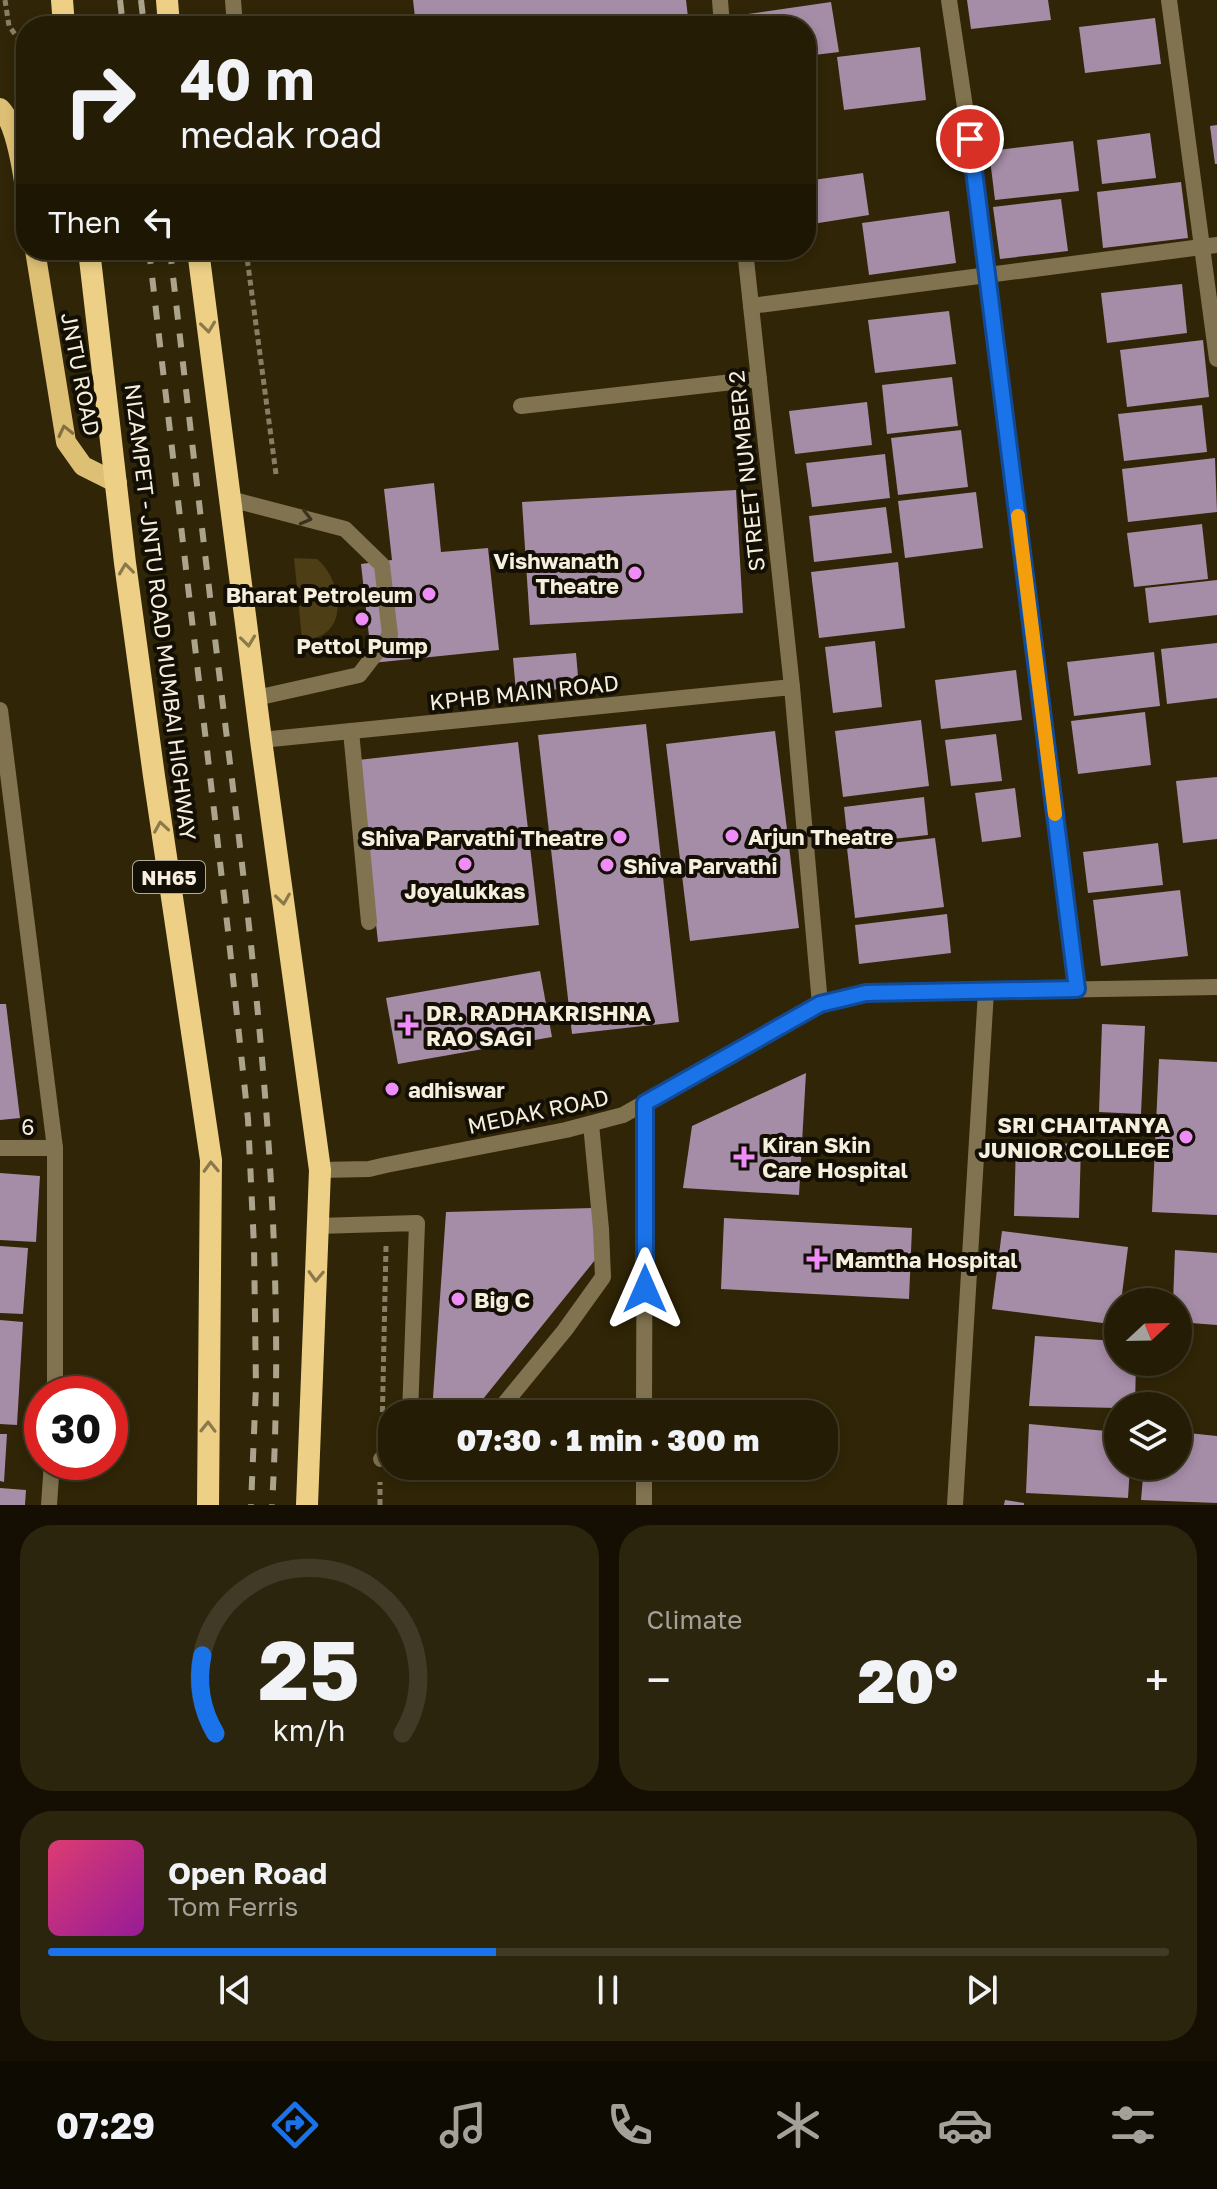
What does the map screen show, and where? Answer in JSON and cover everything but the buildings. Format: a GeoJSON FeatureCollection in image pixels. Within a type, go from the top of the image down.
{"type":"FeatureCollection","features":[{"type":"Feature","properties":{"kind":"highway","name":"NIZAMPET - JNTU ROAD MUMBAI HIGHWAY"},"geometry":{"type":"LineString","coordinates":[[90,260],[125,563],[211,1160],[208,1505]]}},
{"type":"Feature","properties":{"kind":"highway"},"geometry":{"type":"LineString","coordinates":[[199,260],[320,1170],[303,1501]]}},
{"type":"Feature","properties":{"kind":"main road"},"geometry":{"type":"LineString","coordinates":[[0,108],[6,114],[16,145]]}},
{"type":"Feature","properties":{"kind":"main road","name":"JNTU ROAD"},"geometry":{"type":"LineString","coordinates":[[37,260],[66,442],[83,466],[117,483]]}},
{"type":"Feature","properties":{"kind":"street"},"geometry":{"type":"LineString","coordinates":[[949,0],[978,194],[1077,989]]}},
{"type":"Feature","properties":{"kind":"street"},"geometry":{"type":"LineString","coordinates":[[1169,0],[1210,246],[1217,359]]}},
{"type":"Feature","properties":{"kind":"street"},"geometry":{"type":"LineString","coordinates":[[751,306],[1210,246]]}},
{"type":"Feature","properties":{"kind":"street","name":"STREET NUMBER 2"},"geometry":{"type":"LineString","coordinates":[[746,260],[792,687],[820,1004]]}},
{"type":"Feature","properties":{"kind":"street"},"geometry":{"type":"LineString","coordinates":[[521,406],[759,379]]}},
{"type":"Feature","properties":{"kind":"street"},"geometry":{"type":"LineString","coordinates":[[230,499],[345,529],[382,565],[390,635],[359,675],[256,698]]}},
{"type":"Feature","properties":{"kind":"street","name":"KPHB MAIN ROAD"},"geometry":{"type":"LineString","coordinates":[[261,740],[792,687]]}},
{"type":"Feature","properties":{"kind":"street"},"geometry":{"type":"LineString","coordinates":[[0,710],[55,1148],[55,1376]]}},
{"type":"Feature","properties":{"kind":"street"},"geometry":{"type":"LineString","coordinates":[[351,731],[369,922]]}},
{"type":"Feature","properties":{"kind":"street","name":"MEDAK ROAD"},"geometry":{"type":"LineString","coordinates":[[320,1170],[369,1169],[623,1115],[820,1004],[866,993],[1217,987]]}},
{"type":"Feature","properties":{"kind":"street"},"geometry":{"type":"LineString","coordinates":[[955,1505],[986,991]]}},
{"type":"Feature","properties":{"kind":"street"},"geometry":{"type":"LineString","coordinates":[[644,1400],[645,1103]]}},
{"type":"Feature","properties":{"kind":"street"},"geometry":{"type":"LineString","coordinates":[[508,1400],[565,1330],[603,1277],[591,1124]]}},
{"type":"Feature","properties":{"kind":"street","name":"6"},"geometry":{"type":"LineString","coordinates":[[0,1148],[55,1148]]}},
{"type":"Feature","properties":{"kind":"street"},"geometry":{"type":"LineString","coordinates":[[318,1226],[417,1223],[411,1400]]}},
{"type":"Feature","properties":{"kind":"street"},"geometry":{"type":"LineString","coordinates":[[49,1505],[51,1480]]}},
{"type":"Feature","properties":{"kind":"street"},"geometry":{"type":"LineString","coordinates":[[644,1480],[644,1505]]}},
{"type":"Feature","properties":{"kind":"path"},"geometry":{"type":"LineString","coordinates":[[5,0],[9,26],[16,35]]}},
{"type":"Feature","properties":{"kind":"path"},"geometry":{"type":"LineString","coordinates":[[247,260],[276,474]]}},
{"type":"Feature","properties":{"kind":"path"},"geometry":{"type":"LineString","coordinates":[[386,1224],[386,1400]]}},
{"type":"Feature","properties":{"kind":"shaded area"},"geometry":{"type":"Polygon","coordinates":[[[294,558],[317,559],[333,581],[338,608],[335,620],[318,637],[302,639],[294,558]]]}},
{"type":"Feature","properties":{"kind":"railway"},"geometry":{"type":"LineString","coordinates":[[120,0],[122,16]]}},
{"type":"Feature","properties":{"kind":"railway"},"geometry":{"type":"LineString","coordinates":[[141,0],[143,16]]}},
{"type":"Feature","properties":{"kind":"railway"},"geometry":{"type":"LineString","coordinates":[[150,260],[248,1119],[256,1386],[251,1505]]}},
{"type":"Feature","properties":{"kind":"railway"},"geometry":{"type":"LineString","coordinates":[[171,260],[260,1031],[276,1314],[272,1505]]}},
{"type":"Feature","properties":{"kind":"slow traffic"},"geometry":{"type":"LineString","coordinates":[[1018,516],[1055,814]]}},
{"type":"Feature","properties":{"kind":"place","name":"Vishwanath Theatre"},"geometry":{"type":"Point","coordinates":[635,573]}},
{"type":"Feature","properties":{"kind":"place","name":"Bharat Petroleum"},"geometry":{"type":"Point","coordinates":[429,594]}},
{"type":"Feature","properties":{"kind":"place","name":"Pettol Pump"},"geometry":{"type":"Point","coordinates":[362,619]}},
{"type":"Feature","properties":{"kind":"place","name":"Arjun Theatre"},"geometry":{"type":"Point","coordinates":[732,836]}},
{"type":"Feature","properties":{"kind":"place","name":"Shiva Parvathi Theatre"},"geometry":{"type":"Point","coordinates":[620,837]}},
{"type":"Feature","properties":{"kind":"place","name":"Joyalukkas"},"geometry":{"type":"Point","coordinates":[465,864]}},
{"type":"Feature","properties":{"kind":"place","name":"Shiva Parvathi"},"geometry":{"type":"Point","coordinates":[607,865]}},
{"type":"Feature","properties":{"kind":"place","name":"DR. RADHAKRISHNA RAO SAGI"},"geometry":{"type":"Point","coordinates":[408,1025]}},
{"type":"Feature","properties":{"kind":"place","name":"adhiswar"},"geometry":{"type":"Point","coordinates":[392,1089]}},
{"type":"Feature","properties":{"kind":"place","name":"SRI CHAITANYA JUNIOR COLLEGE"},"geometry":{"type":"Point","coordinates":[1186,1137]}},
{"type":"Feature","properties":{"kind":"place","name":"Kiran Skin Care Hospital"},"geometry":{"type":"Point","coordinates":[744,1157]}},
{"type":"Feature","properties":{"kind":"place","name":"Mamtha Hospital"},"geometry":{"type":"Point","coordinates":[817,1259]}},
{"type":"Feature","properties":{"kind":"place","name":"Big C"},"geometry":{"type":"Point","coordinates":[458,1299]}},
{"type":"Feature","properties":{"kind":"route"},"geometry":{"type":"LineString","coordinates":[[645,1289],[645,1103],[820,1004],[866,993],[1077,989],[970,139]]}}]}
